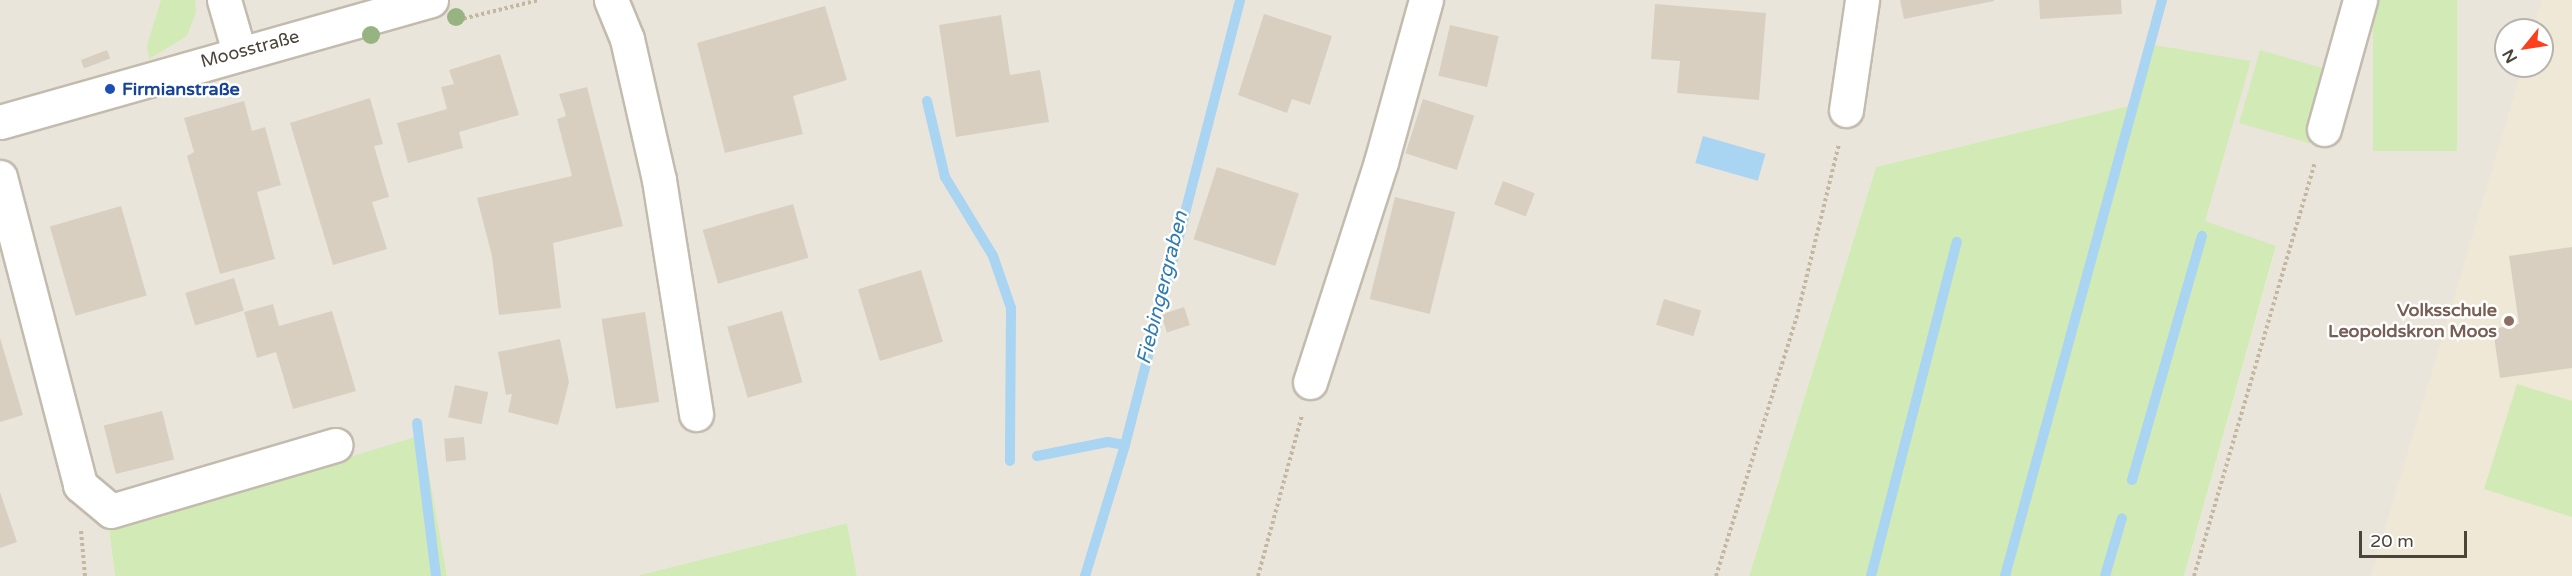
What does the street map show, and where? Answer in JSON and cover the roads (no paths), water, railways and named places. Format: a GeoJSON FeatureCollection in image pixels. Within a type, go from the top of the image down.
{"type":"FeatureCollection","features":[{"type":"Feature","properties":{"kind":"street"},"geometry":{"type":"LineString","coordinates":[[224,0],[239,52]]}},
{"type":"Feature","properties":{"kind":"street","name":"Moosstraße"},"geometry":{"type":"LineString","coordinates":[[0,122],[239,52],[431,0]]}},
{"type":"Feature","properties":{"kind":"street"},"geometry":{"type":"LineString","coordinates":[[611,0],[627,39],[659,180],[696,414]]}},
{"type":"Feature","properties":{"kind":"street"},"geometry":{"type":"LineString","coordinates":[[1310,382],[1426,0]]}},
{"type":"Feature","properties":{"kind":"street"},"geometry":{"type":"LineString","coordinates":[[1846,110],[1862,0]]}},
{"type":"Feature","properties":{"kind":"street"},"geometry":{"type":"LineString","coordinates":[[2324,129],[2360,0]]}},
{"type":"Feature","properties":{"kind":"street"},"geometry":{"type":"LineString","coordinates":[[0,177],[80,485],[111,511],[336,445]]}},
{"type":"Feature","properties":{"kind":"water"},"geometry":{"type":"Polygon","coordinates":[[[1703,136],[1765,154],[1758,181],[1695,163],[1703,136]]]}},
{"type":"Feature","properties":{"kind":"waterway","name":"Fiebingergraben"},"geometry":{"type":"LineString","coordinates":[[1085,576],[1125,445],[1240,0]]}},
{"type":"Feature","properties":{"kind":"waterway"},"geometry":{"type":"LineString","coordinates":[[2005,576],[2162,0]]}},
{"type":"Feature","properties":{"kind":"waterway"},"geometry":{"type":"LineString","coordinates":[[927,101],[945,177],[993,256],[1011,308],[1010,461]]}},
{"type":"Feature","properties":{"kind":"waterway"},"geometry":{"type":"LineString","coordinates":[[2132,480],[2202,236]]}},
{"type":"Feature","properties":{"kind":"waterway"},"geometry":{"type":"LineString","coordinates":[[1871,576],[1957,242]]}},
{"type":"Feature","properties":{"kind":"waterway"},"geometry":{"type":"LineString","coordinates":[[417,423],[436,576]]}},
{"type":"Feature","properties":{"kind":"waterway"},"geometry":{"type":"LineString","coordinates":[[1037,456],[1108,442],[1125,445]]}},
{"type":"Feature","properties":{"kind":"waterway"},"geometry":{"type":"LineString","coordinates":[[2105,576],[2122,518]]}},
{"type":"Feature","properties":{"kind":"place","name":"Firmianstraße"},"geometry":{"type":"Point","coordinates":[110,89]}},
{"type":"Feature","properties":{"kind":"place","name":"Volksschule Leopoldskron Moos"},"geometry":{"type":"Point","coordinates":[2509,321]}}]}
